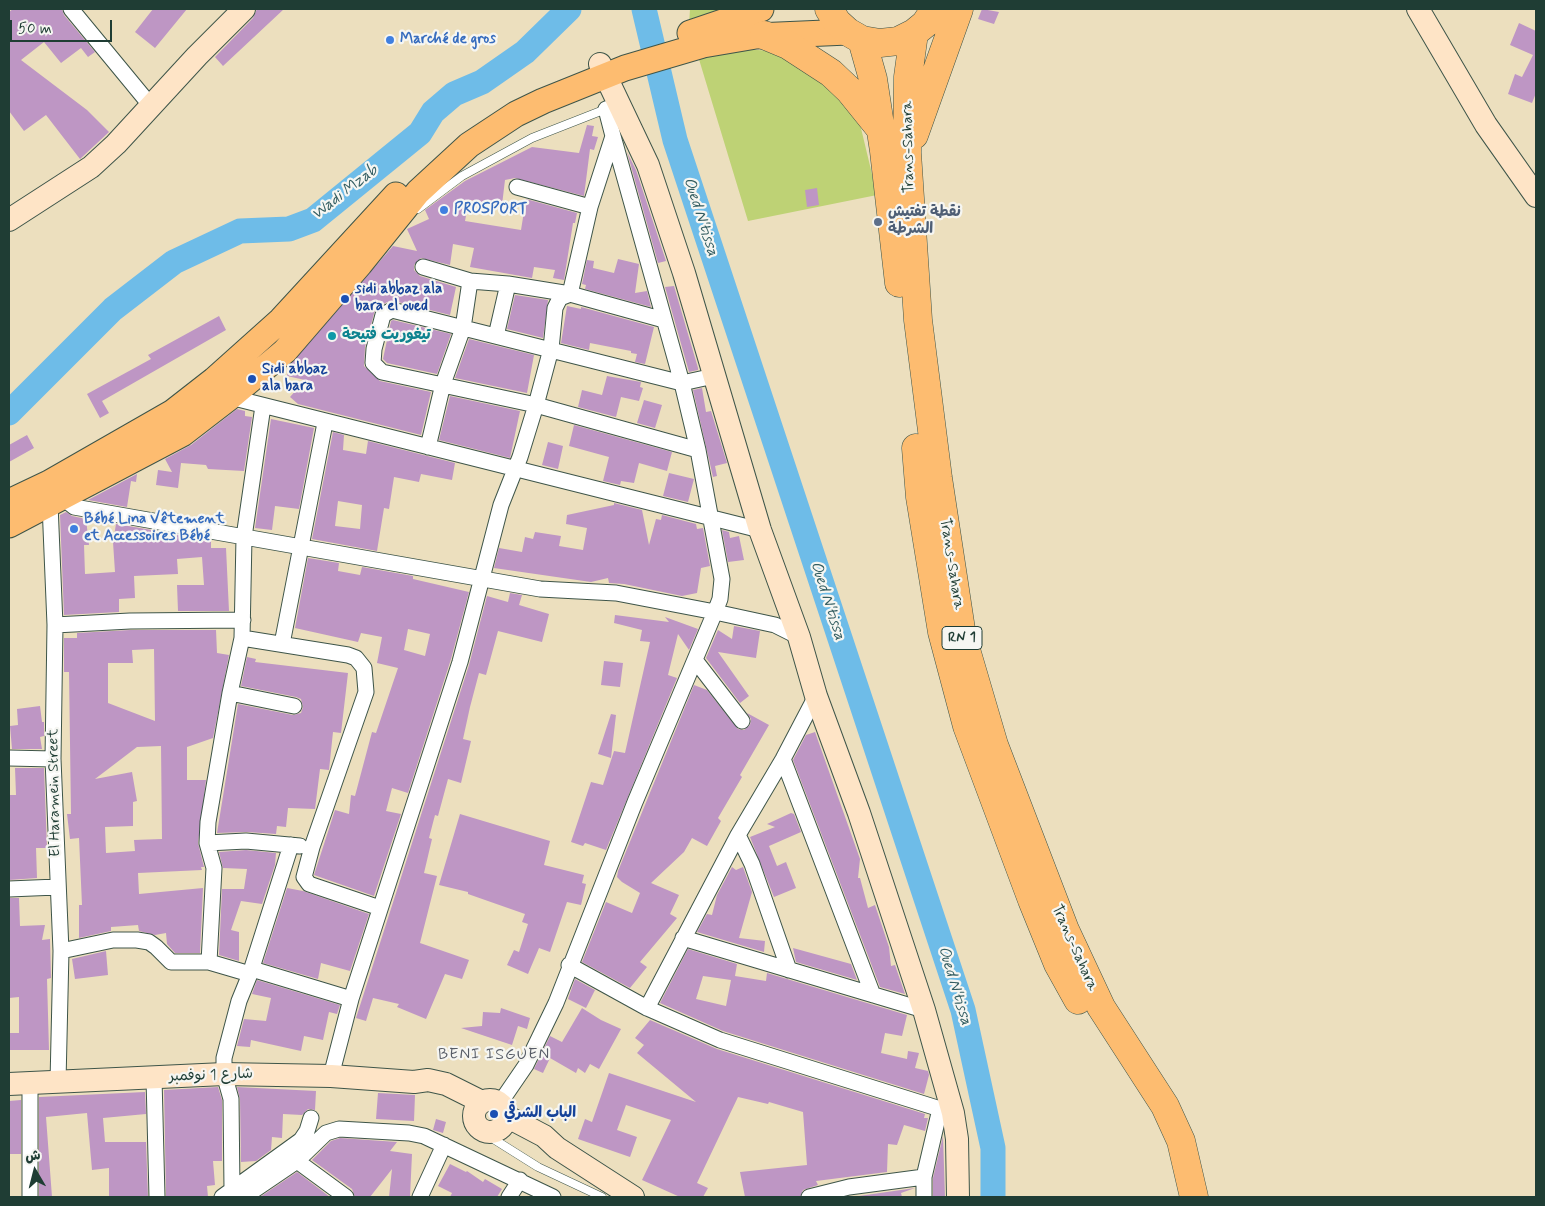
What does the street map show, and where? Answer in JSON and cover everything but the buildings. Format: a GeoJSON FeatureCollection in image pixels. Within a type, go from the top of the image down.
{"type":"FeatureCollection","features":[{"type":"Feature","properties":{"kind":"highway"},"geometry":{"type":"LineString","coordinates":[[829,9],[837,22],[855,36],[880,43],[898,41],[914,33],[925,24],[934,9]]}},
{"type":"Feature","properties":{"kind":"highway"},"geometry":{"type":"LineString","coordinates":[[907,153],[959,9]]}},
{"type":"Feature","properties":{"kind":"highway"},"geometry":{"type":"LineString","coordinates":[[762,22],[796,50],[831,72],[866,109],[880,130]]}},
{"type":"Feature","properties":{"kind":"highway","name":"Trans-Sahara"},"geometry":{"type":"LineString","coordinates":[[914,33],[908,77],[907,153],[902,221],[920,497],[942,632],[965,717],[993,800],[1058,964],[1156,1128],[1168,1161],[1176,1197]]}},
{"type":"Feature","properties":{"kind":"highway","name":"Trans-Sahara"},"geometry":{"type":"LineString","coordinates":[[855,36],[872,79],[880,130],[902,221],[918,320],[939,488],[962,636],[982,706],[1038,864],[1081,967],[1101,1007],[1165,1106],[1181,1141],[1194,1197]]}},
{"type":"Feature","properties":{"kind":"main road"},"geometry":{"type":"LineString","coordinates":[[9,220],[91,167],[116,144],[244,9]]}},
{"type":"Feature","properties":{"kind":"main road"},"geometry":{"type":"LineString","coordinates":[[1418,9],[1486,125],[1536,196]]}},
{"type":"Feature","properties":{"kind":"main road"},"geometry":{"type":"LineString","coordinates":[[9,525],[173,412],[214,380],[281,320],[420,170],[467,130],[508,105],[612,66],[688,41],[729,39],[762,22],[855,36]]}},
{"type":"Feature","properties":{"kind":"main road"},"geometry":{"type":"LineString","coordinates":[[612,66],[613,107],[648,164],[760,530],[798,637],[816,696],[859,812],[924,1010],[947,1111],[957,1139],[958,1197]]}},
{"type":"Feature","properties":{"kind":"main road"},"geometry":{"type":"LineString","coordinates":[[9,502],[56,494],[182,434],[285,351],[418,192],[469,145],[530,107],[612,66]]}},
{"type":"Feature","properties":{"kind":"main road","name":"شارع 1 نوفمبر"},"geometry":{"type":"LineString","coordinates":[[20,1084],[224,1074],[331,1076],[414,1082],[424,1090],[492,1115]]}},
{"type":"Feature","properties":{"kind":"main road"},"geometry":{"type":"LineString","coordinates":[[492,1115],[548,1147],[557,1148],[633,1197]]}},
{"type":"Feature","properties":{"kind":"street"},"geometry":{"type":"LineString","coordinates":[[71,9],[151,106]]}},
{"type":"Feature","properties":{"kind":"street"},"geometry":{"type":"LineString","coordinates":[[492,1115],[526,1065],[556,1003],[569,965],[720,599],[722,579],[712,517],[698,450],[682,383],[613,136],[613,107]]}},
{"type":"Feature","properties":{"kind":"street"},"geometry":{"type":"LineString","coordinates":[[570,294],[590,207],[613,136]]}},
{"type":"Feature","properties":{"kind":"street"},"geometry":{"type":"LineString","coordinates":[[517,187],[590,207]]}},
{"type":"Feature","properties":{"kind":"street"},"geometry":{"type":"LineString","coordinates":[[423,267],[470,281],[508,284],[570,294],[664,320]]}},
{"type":"Feature","properties":{"kind":"street"},"geometry":{"type":"LineString","coordinates":[[428,447],[443,384],[463,328],[470,281]]}},
{"type":"Feature","properties":{"kind":"street"},"geometry":{"type":"LineString","coordinates":[[496,336],[508,284]]}},
{"type":"Feature","properties":{"kind":"street"},"geometry":{"type":"LineString","coordinates":[[331,1076],[351,999],[460,662],[501,505],[536,405],[551,349],[556,308],[560,298],[570,294]]}},
{"type":"Feature","properties":{"kind":"street"},"geometry":{"type":"LineString","coordinates":[[698,450],[536,405],[443,384],[406,378],[376,369],[373,363],[374,349],[383,315],[392,310],[682,383],[714,376]]}},
{"type":"Feature","properties":{"kind":"street"},"geometry":{"type":"LineString","coordinates":[[230,397],[325,423],[515,468],[760,530]]}},
{"type":"Feature","properties":{"kind":"street"},"geometry":{"type":"LineString","coordinates":[[209,962],[214,868],[207,843],[208,822],[230,693],[242,638],[244,537],[263,406]]}},
{"type":"Feature","properties":{"kind":"street"},"geometry":{"type":"LineString","coordinates":[[282,644],[325,423]]}},
{"type":"Feature","properties":{"kind":"street"},"geometry":{"type":"LineString","coordinates":[[56,494],[74,506],[301,548],[540,589],[616,592],[775,625],[798,637]]}},
{"type":"Feature","properties":{"kind":"street","name":"El Haramein Street"},"geometry":{"type":"LineString","coordinates":[[56,494],[53,759],[61,951],[58,1082]]}},
{"type":"Feature","properties":{"kind":"street"},"geometry":{"type":"LineString","coordinates":[[55,625],[130,621],[243,620]]}},
{"type":"Feature","properties":{"kind":"street"},"geometry":{"type":"LineString","coordinates":[[242,638],[348,655],[362,665],[366,680],[366,692],[304,873],[307,883],[380,908]]}},
{"type":"Feature","properties":{"kind":"street"},"geometry":{"type":"LineString","coordinates":[[695,660],[742,721]]}},
{"type":"Feature","properties":{"kind":"street"},"geometry":{"type":"LineString","coordinates":[[230,693],[294,706]]}},
{"type":"Feature","properties":{"kind":"street"},"geometry":{"type":"LineString","coordinates":[[647,1008],[738,835],[783,759],[816,696]]}},
{"type":"Feature","properties":{"kind":"street"},"geometry":{"type":"LineString","coordinates":[[9,758],[53,759]]}},
{"type":"Feature","properties":{"kind":"street"},"geometry":{"type":"LineString","coordinates":[[783,759],[873,996]]}},
{"type":"Feature","properties":{"kind":"street"},"geometry":{"type":"LineString","coordinates":[[738,835],[752,864],[789,970]]}},
{"type":"Feature","properties":{"kind":"street"},"geometry":{"type":"LineString","coordinates":[[207,843],[246,841],[312,847]]}},
{"type":"Feature","properties":{"kind":"street"},"geometry":{"type":"LineString","coordinates":[[232,1195],[230,1099],[224,1074],[225,1049],[239,1000],[251,972],[291,844]]}},
{"type":"Feature","properties":{"kind":"street"},"geometry":{"type":"LineString","coordinates":[[9,889],[57,887]]}},
{"type":"Feature","properties":{"kind":"street"},"geometry":{"type":"LineString","coordinates":[[683,938],[924,1010]]}},
{"type":"Feature","properties":{"kind":"street"},"geometry":{"type":"LineString","coordinates":[[61,951],[113,940],[137,940],[149,942],[171,962],[209,962],[351,999]]}},
{"type":"Feature","properties":{"kind":"street"},"geometry":{"type":"LineString","coordinates":[[569,965],[647,1008],[720,1040],[947,1111],[924,1178],[924,1197]]}},
{"type":"Feature","properties":{"kind":"street"},"geometry":{"type":"LineString","coordinates":[[154,1078],[157,1197]]}},
{"type":"Feature","properties":{"kind":"street"},"geometry":{"type":"LineString","coordinates":[[20,1084],[30,1197]]}},
{"type":"Feature","properties":{"kind":"street"},"geometry":{"type":"LineString","coordinates":[[232,1195],[301,1140],[307,1131],[311,1118]]}},
{"type":"Feature","properties":{"kind":"street"},"geometry":{"type":"LineString","coordinates":[[232,1195],[263,1192],[322,1136],[335,1130],[409,1133],[424,1136],[520,1180],[544,1195]]}},
{"type":"Feature","properties":{"kind":"street"},"geometry":{"type":"LineString","coordinates":[[420,1197],[444,1145]]}},
{"type":"Feature","properties":{"kind":"street"},"geometry":{"type":"LineString","coordinates":[[297,1160],[346,1197]]}},
{"type":"Feature","properties":{"kind":"street"},"geometry":{"type":"LineString","coordinates":[[809,1197],[849,1187],[924,1178]]}},
{"type":"Feature","properties":{"kind":"street"},"geometry":{"type":"LineString","coordinates":[[509,1197],[520,1180]]}},
{"type":"Feature","properties":{"kind":"lane"},"geometry":{"type":"LineString","coordinates":[[386,232],[462,176],[532,138],[613,107]]}},
{"type":"Feature","properties":{"kind":"lane"},"geometry":{"type":"LineString","coordinates":[[492,1115],[495,1140],[538,1167],[602,1197]]}},
{"type":"Feature","properties":{"kind":"green space"},"geometry":{"type":"Polygon","coordinates":[[[690,9],[730,9],[689,25],[690,9]]]}},
{"type":"Feature","properties":{"kind":"green space"},"geometry":{"type":"Polygon","coordinates":[[[743,49],[772,51],[794,61],[836,93],[860,124],[877,195],[748,221],[698,56],[743,49]]]}},
{"type":"Feature","properties":{"kind":"waterway","name":"Wadi Mzab"},"geometry":{"type":"LineString","coordinates":[[9,413],[113,309],[174,262],[240,231],[289,229],[313,220],[420,133],[433,112],[454,94],[482,82],[525,52],[569,9]]}},
{"type":"Feature","properties":{"kind":"waterway","name":"Oued N'tissa"},"geometry":{"type":"LineString","coordinates":[[644,9],[675,140],[963,1010],[993,1148],[993,1197]]}},
{"type":"Feature","properties":{"kind":"place","name":"Marché de gros"},"geometry":{"type":"Point","coordinates":[390,40]}},
{"type":"Feature","properties":{"kind":"place","name":"PROSPORT"},"geometry":{"type":"Point","coordinates":[444,210]}},
{"type":"Feature","properties":{"kind":"place","name":"نقطة تفتيش الشرطة"},"geometry":{"type":"Point","coordinates":[878,222]}},
{"type":"Feature","properties":{"kind":"place","name":"sidi abbaz ala bara el oued"},"geometry":{"type":"Point","coordinates":[345,299]}},
{"type":"Feature","properties":{"kind":"place","name":"تيغوريت فتيحة"},"geometry":{"type":"Point","coordinates":[332,336]}},
{"type":"Feature","properties":{"kind":"place","name":"Sidi abbaz ala bara"},"geometry":{"type":"Point","coordinates":[252,379]}},
{"type":"Feature","properties":{"kind":"place","name":"Bébé Lina Vêtement et Accessoires Bébé"},"geometry":{"type":"Point","coordinates":[74,529]}},
{"type":"Feature","properties":{"kind":"place","name":"الباب الشرقي"},"geometry":{"type":"Point","coordinates":[494,1114]}},
{"type":"Feature","properties":{"kind":"district","name":"BENI ISGUEN"},"geometry":{"type":"Point","coordinates":[494,1056]}}]}
